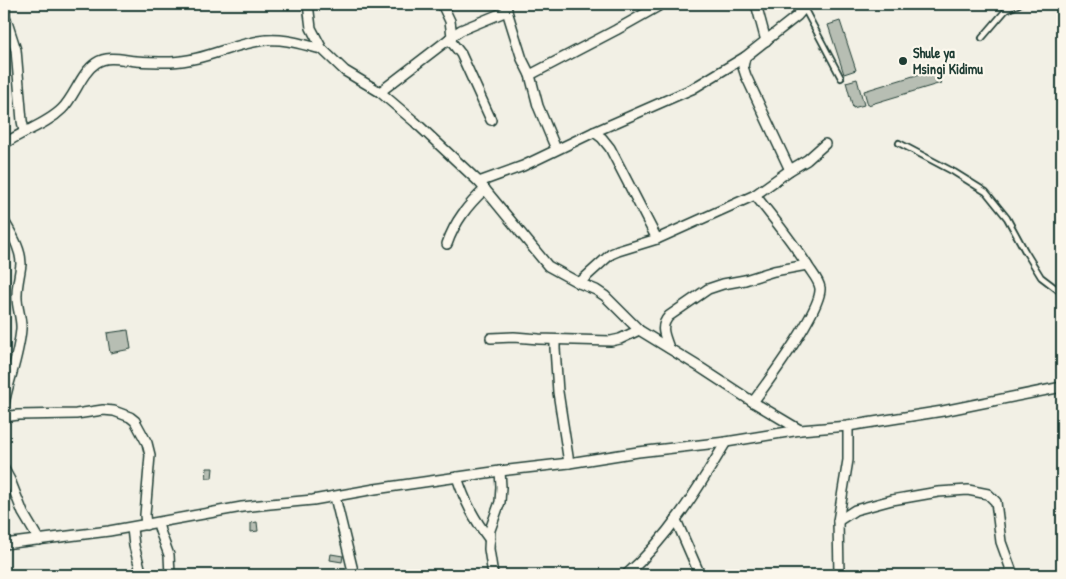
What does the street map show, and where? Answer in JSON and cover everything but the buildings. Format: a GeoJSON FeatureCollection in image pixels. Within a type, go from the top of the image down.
{"type":"FeatureCollection","features":[{"type":"Feature","properties":{"kind":"street"},"geometry":{"type":"LineString","coordinates":[[5,4],[5,16],[16,50],[24,131]]}},
{"type":"Feature","properties":{"kind":"street"},"geometry":{"type":"LineString","coordinates":[[308,4],[311,28],[322,49],[345,71],[380,92],[482,185],[548,266],[596,290],[605,296],[639,330],[800,430]]}},
{"type":"Feature","properties":{"kind":"street"},"geometry":{"type":"LineString","coordinates":[[442,4],[450,21],[450,37],[461,54],[492,120]]}},
{"type":"Feature","properties":{"kind":"street"},"geometry":{"type":"LineString","coordinates":[[530,74],[662,4]]}},
{"type":"Feature","properties":{"kind":"street"},"geometry":{"type":"LineString","coordinates":[[756,4],[766,41]]}},
{"type":"Feature","properties":{"kind":"street"},"geometry":{"type":"LineString","coordinates":[[447,244],[458,219],[482,185],[556,149],[692,90],[746,57],[797,16],[804,6]]}},
{"type":"Feature","properties":{"kind":"street"},"geometry":{"type":"LineString","coordinates":[[380,92],[450,37],[506,8],[522,58],[530,74],[538,106],[556,149]]}},
{"type":"Feature","properties":{"kind":"street"},"geometry":{"type":"LineString","coordinates":[[4,144],[24,131],[34,128],[62,109],[89,70],[95,64],[104,60],[112,58],[147,62],[184,61],[224,51],[241,44],[267,40],[283,40],[322,49]]}},
{"type":"Feature","properties":{"kind":"street"},"geometry":{"type":"LineString","coordinates":[[746,57],[744,67],[746,76],[790,170]]}},
{"type":"Feature","properties":{"kind":"street"},"geometry":{"type":"LineString","coordinates":[[594,132],[610,148],[657,239]]}},
{"type":"Feature","properties":{"kind":"street"},"geometry":{"type":"LineString","coordinates":[[579,283],[618,250],[657,239],[755,195],[807,160],[825,144]]}},
{"type":"Feature","properties":{"kind":"street"},"geometry":{"type":"LineString","coordinates":[[753,402],[791,349],[818,301],[820,289],[793,243],[755,195]]}},
{"type":"Feature","properties":{"kind":"street"},"geometry":{"type":"LineString","coordinates":[[4,221],[20,253],[21,263],[17,295],[21,327],[16,361],[4,404]]}},
{"type":"Feature","properties":{"kind":"street"},"geometry":{"type":"LineString","coordinates":[[669,348],[663,329],[664,321],[708,289],[774,271],[807,265]]}},
{"type":"Feature","properties":{"kind":"street"},"geometry":{"type":"LineString","coordinates":[[491,338],[514,337],[611,341],[639,330]]}},
{"type":"Feature","properties":{"kind":"street"},"geometry":{"type":"LineString","coordinates":[[556,340],[558,392],[569,463]]}},
{"type":"Feature","properties":{"kind":"street"},"geometry":{"type":"LineString","coordinates":[[4,544],[132,528],[242,508],[313,500],[500,471],[726,442],[800,430],[848,426],[943,411],[1062,387]]}},
{"type":"Feature","properties":{"kind":"street"},"geometry":{"type":"LineString","coordinates":[[4,417],[76,414],[103,410],[114,411],[130,417],[147,443],[150,455],[145,515],[146,525]]}},
{"type":"Feature","properties":{"kind":"street"},"geometry":{"type":"LineString","coordinates":[[838,575],[838,521],[848,460],[848,426]]}},
{"type":"Feature","properties":{"kind":"street"},"geometry":{"type":"LineString","coordinates":[[626,575],[652,549],[676,520],[703,481],[726,442]]}},
{"type":"Feature","properties":{"kind":"street"},"geometry":{"type":"LineString","coordinates":[[4,469],[23,512],[39,540]]}},
{"type":"Feature","properties":{"kind":"street"},"geometry":{"type":"LineString","coordinates":[[493,575],[489,549],[490,530],[500,502],[500,471]]}},
{"type":"Feature","properties":{"kind":"street"},"geometry":{"type":"LineString","coordinates":[[458,477],[470,511],[490,540]]}},
{"type":"Feature","properties":{"kind":"street"},"geometry":{"type":"LineString","coordinates":[[838,521],[855,510],[892,500],[938,492],[968,490],[988,494],[996,502],[1001,542],[1013,575]]}},
{"type":"Feature","properties":{"kind":"street"},"geometry":{"type":"LineString","coordinates":[[335,496],[354,575]]}},
{"type":"Feature","properties":{"kind":"street"},"geometry":{"type":"LineString","coordinates":[[676,520],[700,575]]}},
{"type":"Feature","properties":{"kind":"street"},"geometry":{"type":"LineString","coordinates":[[158,523],[168,555],[170,575]]}},
{"type":"Feature","properties":{"kind":"street"},"geometry":{"type":"LineString","coordinates":[[132,528],[134,546],[142,575]]}},
{"type":"Feature","properties":{"kind":"lane"},"geometry":{"type":"LineString","coordinates":[[982,38],[1006,10],[1019,4]]}},
{"type":"Feature","properties":{"kind":"lane"},"geometry":{"type":"LineString","coordinates":[[804,6],[841,78]]}},
{"type":"Feature","properties":{"kind":"lane"},"geometry":{"type":"LineString","coordinates":[[899,143],[954,172],[986,192],[1007,218],[1041,277],[1062,293]]}},
{"type":"Feature","properties":{"kind":"place","name":"Shule ya Msingi Kidimu"},"geometry":{"type":"Point","coordinates":[903,61]}}]}
